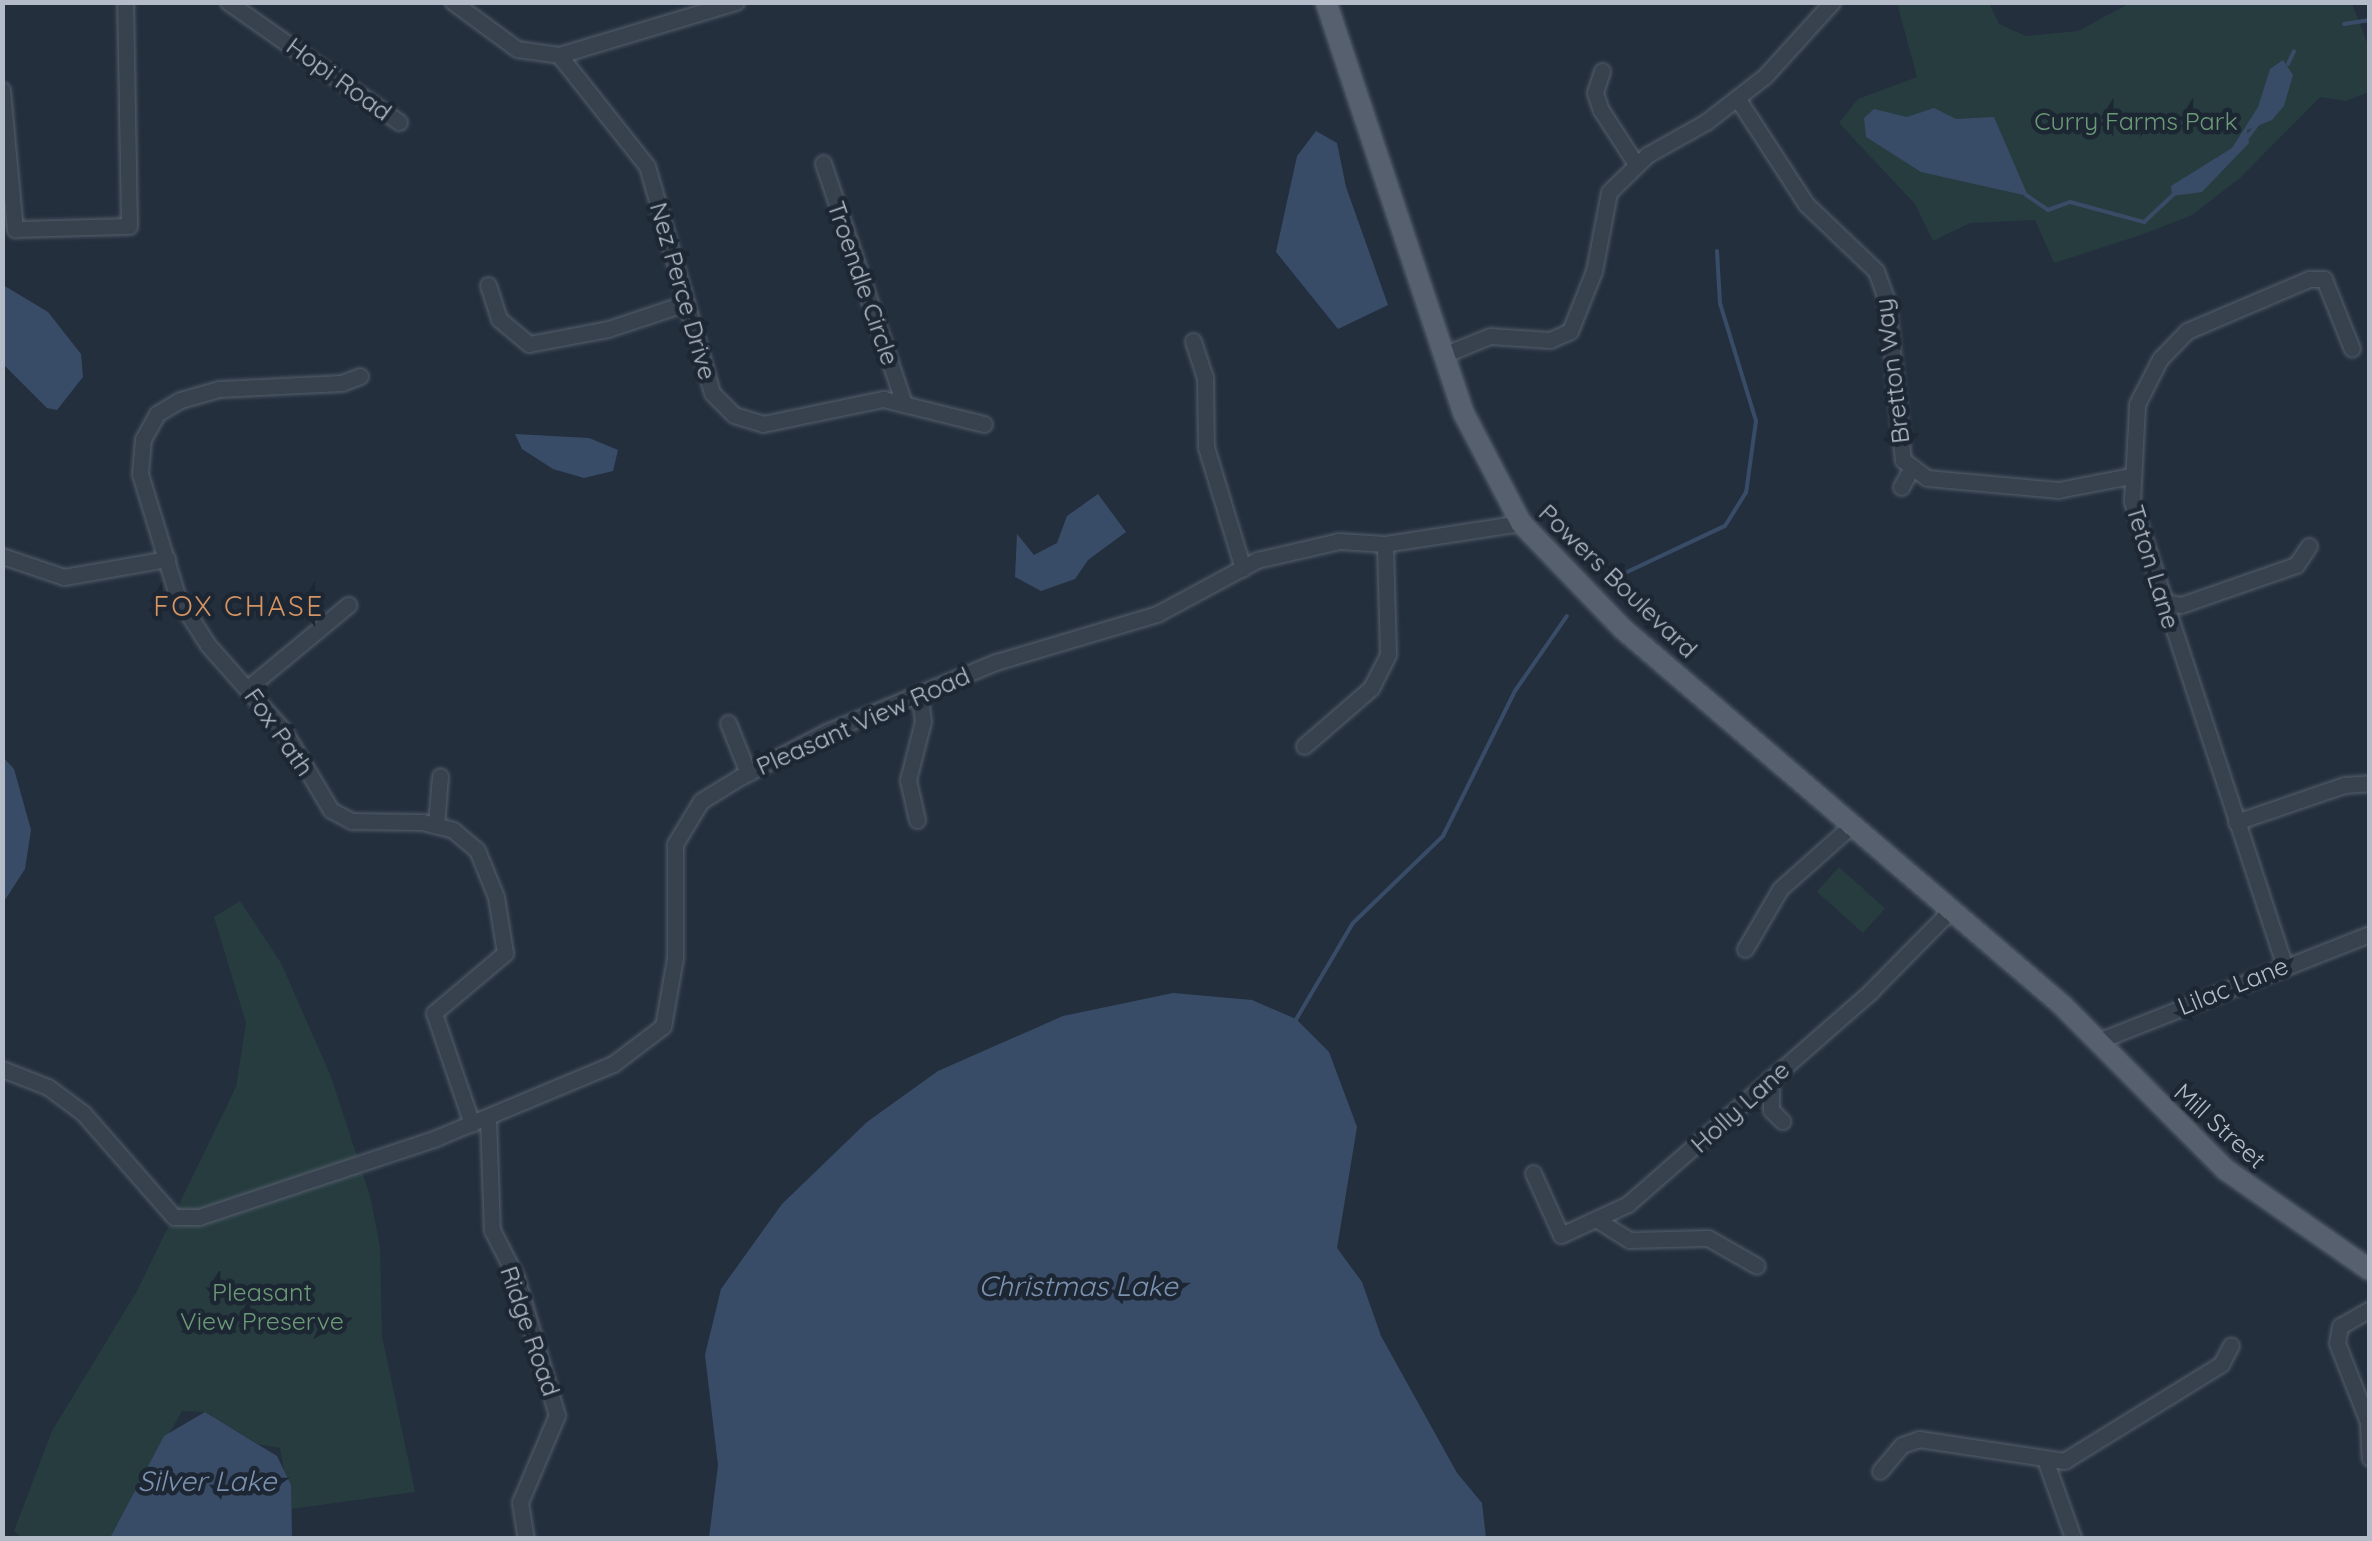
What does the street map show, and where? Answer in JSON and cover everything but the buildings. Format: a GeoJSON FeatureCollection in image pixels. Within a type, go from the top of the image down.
{"type":"FeatureCollection","features":[{"type":"Feature","properties":{"kind":"main road","name":"Powers Boulevard"},"geometry":{"type":"LineString","coordinates":[[1326,2],[1443,355],[1472,430],[1520,522],[1624,628],[1952,909],[2098,1041]]}},
{"type":"Feature","properties":{"kind":"main road","name":"Mill Street"},"geometry":{"type":"LineString","coordinates":[[2098,1041],[2226,1170],[2370,1270]]}},
{"type":"Feature","properties":{"kind":"street"},"geometry":{"type":"LineString","coordinates":[[2,90],[15,228],[128,226],[125,2]]}},
{"type":"Feature","properties":{"kind":"street","name":"Hopi Road"},"geometry":{"type":"LineString","coordinates":[[228,2],[399,122]]}},
{"type":"Feature","properties":{"kind":"street"},"geometry":{"type":"LineString","coordinates":[[453,2],[516,49],[559,56],[736,2]]}},
{"type":"Feature","properties":{"kind":"street"},"geometry":{"type":"LineString","coordinates":[[1443,355],[1490,336],[1538,340],[1570,331],[1594,272],[1609,192],[1636,164],[1737,98],[1817,25],[1832,2]]}},
{"type":"Feature","properties":{"kind":"street","name":"Nez Perce Drive"},"geometry":{"type":"LineString","coordinates":[[559,56],[648,166],[683,304],[712,393],[734,415],[763,424],[883,399],[984,424]]}},
{"type":"Feature","properties":{"kind":"street"},"geometry":{"type":"LineString","coordinates":[[1602,71],[1595,93],[1600,110],[1636,164]]}},
{"type":"Feature","properties":{"kind":"street","name":"Bretton Way"},"geometry":{"type":"LineString","coordinates":[[1737,98],[1806,204],[1876,271],[1887,301],[1903,460],[1927,478],[2058,490],[2130,476]]}},
{"type":"Feature","properties":{"kind":"street","name":"Troendle Circle"},"geometry":{"type":"LineString","coordinates":[[823,163],[904,403]]}},
{"type":"Feature","properties":{"kind":"street","name":"Teton Lane"},"geometry":{"type":"LineString","coordinates":[[2284,964],[2163,602],[2130,476],[2137,404],[2160,359],[2187,331],[2226,310],[2324,279],[2352,349]]}},
{"type":"Feature","properties":{"kind":"street"},"geometry":{"type":"LineString","coordinates":[[488,285],[499,319],[530,344],[608,329],[683,304]]}},
{"type":"Feature","properties":{"kind":"street"},"geometry":{"type":"LineString","coordinates":[[1192,341],[1205,377],[1206,447],[1243,570]]}},
{"type":"Feature","properties":{"kind":"street","name":"Fox Path"},"geometry":{"type":"LineString","coordinates":[[360,376],[342,383],[218,389],[156,414],[143,439],[140,474],[178,598],[208,645],[248,687],[331,810],[352,821],[436,826],[477,850],[507,938],[496,966],[447,996],[434,1013],[480,1121]]}},
{"type":"Feature","properties":{"kind":"street"},"geometry":{"type":"LineString","coordinates":[[1901,487],[1912,467]]}},
{"type":"Feature","properties":{"kind":"street","name":"Pleasant View Road"},"geometry":{"type":"LineString","coordinates":[[2,1069],[48,1087],[83,1113],[174,1217],[198,1218],[480,1121],[613,1064],[662,1026],[675,958],[674,844],[701,800],[748,773],[919,694],[996,662],[1157,614],[1243,570],[1293,550],[1340,542],[1384,544],[1520,522]]}},
{"type":"Feature","properties":{"kind":"street"},"geometry":{"type":"LineString","coordinates":[[1304,746],[1371,688],[1388,654],[1384,544]]}},
{"type":"Feature","properties":{"kind":"street"},"geometry":{"type":"LineString","coordinates":[[2163,602],[2181,605],[2296,565],[2309,546]]}},
{"type":"Feature","properties":{"kind":"street"},"geometry":{"type":"LineString","coordinates":[[2,556],[64,577],[167,560]]}},
{"type":"Feature","properties":{"kind":"street"},"geometry":{"type":"LineString","coordinates":[[248,687],[348,605]]}},
{"type":"Feature","properties":{"kind":"street"},"geometry":{"type":"LineString","coordinates":[[918,820],[908,780],[922,721],[919,694]]}},
{"type":"Feature","properties":{"kind":"street"},"geometry":{"type":"LineString","coordinates":[[728,723],[748,773]]}},
{"type":"Feature","properties":{"kind":"street"},"geometry":{"type":"LineString","coordinates":[[436,826],[440,776]]}},
{"type":"Feature","properties":{"kind":"street"},"geometry":{"type":"LineString","coordinates":[[2236,822],[2344,785],[2370,783]]}},
{"type":"Feature","properties":{"kind":"street"},"geometry":{"type":"LineString","coordinates":[[1746,949],[1780,888],[1853,824]]}},
{"type":"Feature","properties":{"kind":"street","name":"Holly Lane"},"geometry":{"type":"LineString","coordinates":[[1533,1173],[1561,1235],[1599,1221],[1650,1188],[1896,969],[1952,909]]}},
{"type":"Feature","properties":{"kind":"street","name":"Lilac Lane"},"geometry":{"type":"LineString","coordinates":[[2098,1041],[2284,964],[2370,934]]}},
{"type":"Feature","properties":{"kind":"street"},"geometry":{"type":"LineString","coordinates":[[1771,1078],[1772,1110],[1782,1121]]}},
{"type":"Feature","properties":{"kind":"street","name":"Ridge Road"},"geometry":{"type":"LineString","coordinates":[[480,1121],[492,1230],[516,1278],[557,1414],[520,1502],[526,1538]]}},
{"type":"Feature","properties":{"kind":"street"},"geometry":{"type":"LineString","coordinates":[[1599,1221],[1628,1240],[1708,1238],[1757,1266]]}},
{"type":"Feature","properties":{"kind":"street"},"geometry":{"type":"LineString","coordinates":[[2370,1309],[2340,1326],[2337,1343],[2369,1426],[2370,1458]]}},
{"type":"Feature","properties":{"kind":"street"},"geometry":{"type":"LineString","coordinates":[[1880,1471],[1902,1445],[1919,1438],[2064,1462],[2095,1445],[2157,1398],[2221,1364],[2232,1345]]}},
{"type":"Feature","properties":{"kind":"street"},"geometry":{"type":"LineString","coordinates":[[2046,1462],[2073,1538]]}},
{"type":"Feature","properties":{"kind":"green space","name":"Curry Farms Park"},"geometry":{"type":"Polygon","coordinates":[[[1897,3],[1989,3],[1999,24],[2026,36],[2078,31],[2130,3],[2352,3],[2369,48],[2369,92],[2346,101],[2320,97],[2240,178],[2192,215],[2144,234],[2054,263],[2035,220],[1970,223],[1933,241],[1915,204],[1839,123],[1858,99],[1917,77],[1897,3]]]}},
{"type":"Feature","properties":{"kind":"green space"},"geometry":{"type":"Polygon","coordinates":[[[1839,867],[1885,908],[1863,933],[1817,892],[1839,867]]]}},
{"type":"Feature","properties":{"kind":"green space","name":"Pleasant View Preserve"},"geometry":{"type":"Polygon","coordinates":[[[240,901],[281,963],[330,1074],[370,1196],[380,1247],[382,1336],[415,1492],[291,1509],[280,1448],[258,1444],[205,1412],[182,1411],[110,1538],[22,1538],[14,1531],[52,1431],[137,1291],[236,1087],[246,1023],[214,917],[240,901]]]}},
{"type":"Feature","properties":{"kind":"water"},"geometry":{"type":"Polygon","coordinates":[[[2283,60],[2293,75],[2284,106],[2272,120],[2247,130],[2249,143],[2202,192],[2172,196],[2171,186],[2232,148],[2258,107],[2270,69],[2283,60]]]}},
{"type":"Feature","properties":{"kind":"water"},"geometry":{"type":"Polygon","coordinates":[[[1934,108],[1956,119],[1994,117],[2028,196],[1921,172],[1866,137],[1864,118],[1874,109],[1907,117],[1934,108]]]}},
{"type":"Feature","properties":{"kind":"water"},"geometry":{"type":"Polygon","coordinates":[[[1316,131],[1337,143],[1346,187],[1388,305],[1338,329],[1276,252],[1297,156],[1316,131]]]}},
{"type":"Feature","properties":{"kind":"water"},"geometry":{"type":"Polygon","coordinates":[[[3,285],[48,312],[81,354],[83,377],[57,410],[47,408],[3,364],[3,285]]]}},
{"type":"Feature","properties":{"kind":"water"},"geometry":{"type":"Polygon","coordinates":[[[515,434],[589,438],[618,450],[613,471],[584,478],[553,469],[522,449],[515,434]]]}},
{"type":"Feature","properties":{"kind":"water"},"geometry":{"type":"Polygon","coordinates":[[[1098,494],[1126,532],[1088,560],[1075,579],[1041,591],[1015,577],[1017,534],[1034,555],[1057,543],[1067,516],[1098,494]]]}},
{"type":"Feature","properties":{"kind":"water"},"geometry":{"type":"Polygon","coordinates":[[[3,757],[14,769],[31,830],[25,869],[3,903],[3,757]]]}},
{"type":"Feature","properties":{"kind":"water","name":"Christmas Lake"},"geometry":{"type":"Polygon","coordinates":[[[1173,993],[1252,1000],[1296,1019],[1329,1052],[1357,1127],[1337,1248],[1362,1282],[1381,1336],[1457,1473],[1482,1503],[1486,1538],[709,1538],[718,1465],[705,1355],[721,1289],[782,1204],[867,1122],[938,1071],[1063,1016],[1173,993]]]}},
{"type":"Feature","properties":{"kind":"water","name":"Silver Lake"},"geometry":{"type":"Polygon","coordinates":[[[205,1412],[277,1456],[291,1485],[292,1538],[110,1538],[164,1436],[205,1412]]]}},
{"type":"Feature","properties":{"kind":"waterway"},"geometry":{"type":"LineString","coordinates":[[2344,24],[2370,20]]}},
{"type":"Feature","properties":{"kind":"waterway"},"geometry":{"type":"LineString","coordinates":[[2288,64],[2294,51]]}},
{"type":"Feature","properties":{"kind":"waterway"},"geometry":{"type":"LineString","coordinates":[[2244,142],[2259,122]]}},
{"type":"Feature","properties":{"kind":"waterway"},"geometry":{"type":"LineString","coordinates":[[2026,195],[2048,210],[2070,202],[2144,222],[2173,195]]}},
{"type":"Feature","properties":{"kind":"waterway"},"geometry":{"type":"LineString","coordinates":[[1610,580],[1725,526],[1746,493],[1756,421],[1720,303],[1717,251]]}},
{"type":"Feature","properties":{"kind":"waterway"},"geometry":{"type":"LineString","coordinates":[[1294,1023],[1353,923],[1443,836],[1515,691],[1567,616]]}},
{"type":"Feature","properties":{"kind":"district","name":"FOX CHASE"},"geometry":{"type":"Point","coordinates":[239,606]}}]}
